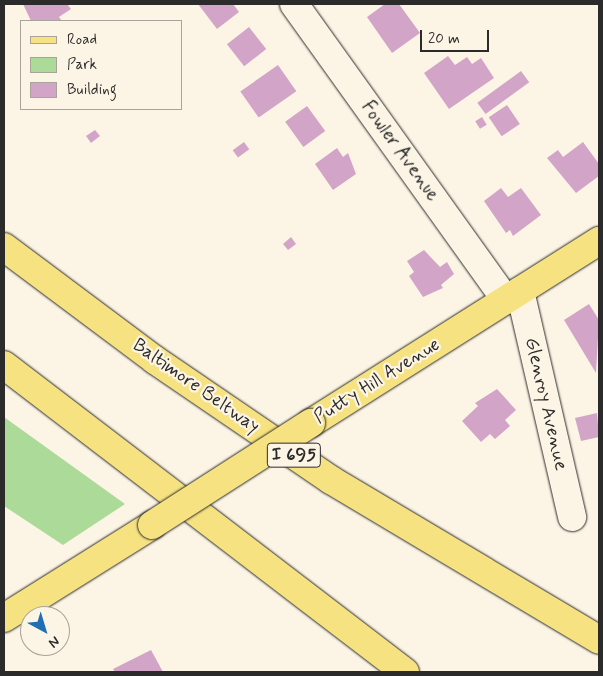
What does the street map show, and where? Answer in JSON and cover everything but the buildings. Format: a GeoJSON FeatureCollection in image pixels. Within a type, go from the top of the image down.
{"type":"FeatureCollection","features":[{"type":"Feature","properties":{"kind":"main road","name":"Putty Hill Avenue"},"geometry":{"type":"LineString","coordinates":[[4,618],[599,241]]}},
{"type":"Feature","properties":{"kind":"main road","name":"Baltimore Beltway"},"geometry":{"type":"LineString","coordinates":[[4,247],[156,360],[323,475],[484,573],[599,640]]}},
{"type":"Feature","properties":{"kind":"main road"},"geometry":{"type":"LineString","coordinates":[[4,365],[405,672]]}},
{"type":"Feature","properties":{"kind":"main road"},"geometry":{"type":"LineString","coordinates":[[484,573],[599,635]]}},
{"type":"Feature","properties":{"kind":"street","name":"Fowler Avenue"},"geometry":{"type":"LineString","coordinates":[[294,4],[512,295]]}},
{"type":"Feature","properties":{"kind":"street","name":"Glenroy Avenue"},"geometry":{"type":"LineString","coordinates":[[512,295],[572,517]]}},
{"type":"Feature","properties":{"kind":"green space"},"geometry":{"type":"Polygon","coordinates":[[[4,417],[125,504],[63,545],[4,506],[4,417]]]}}]}
